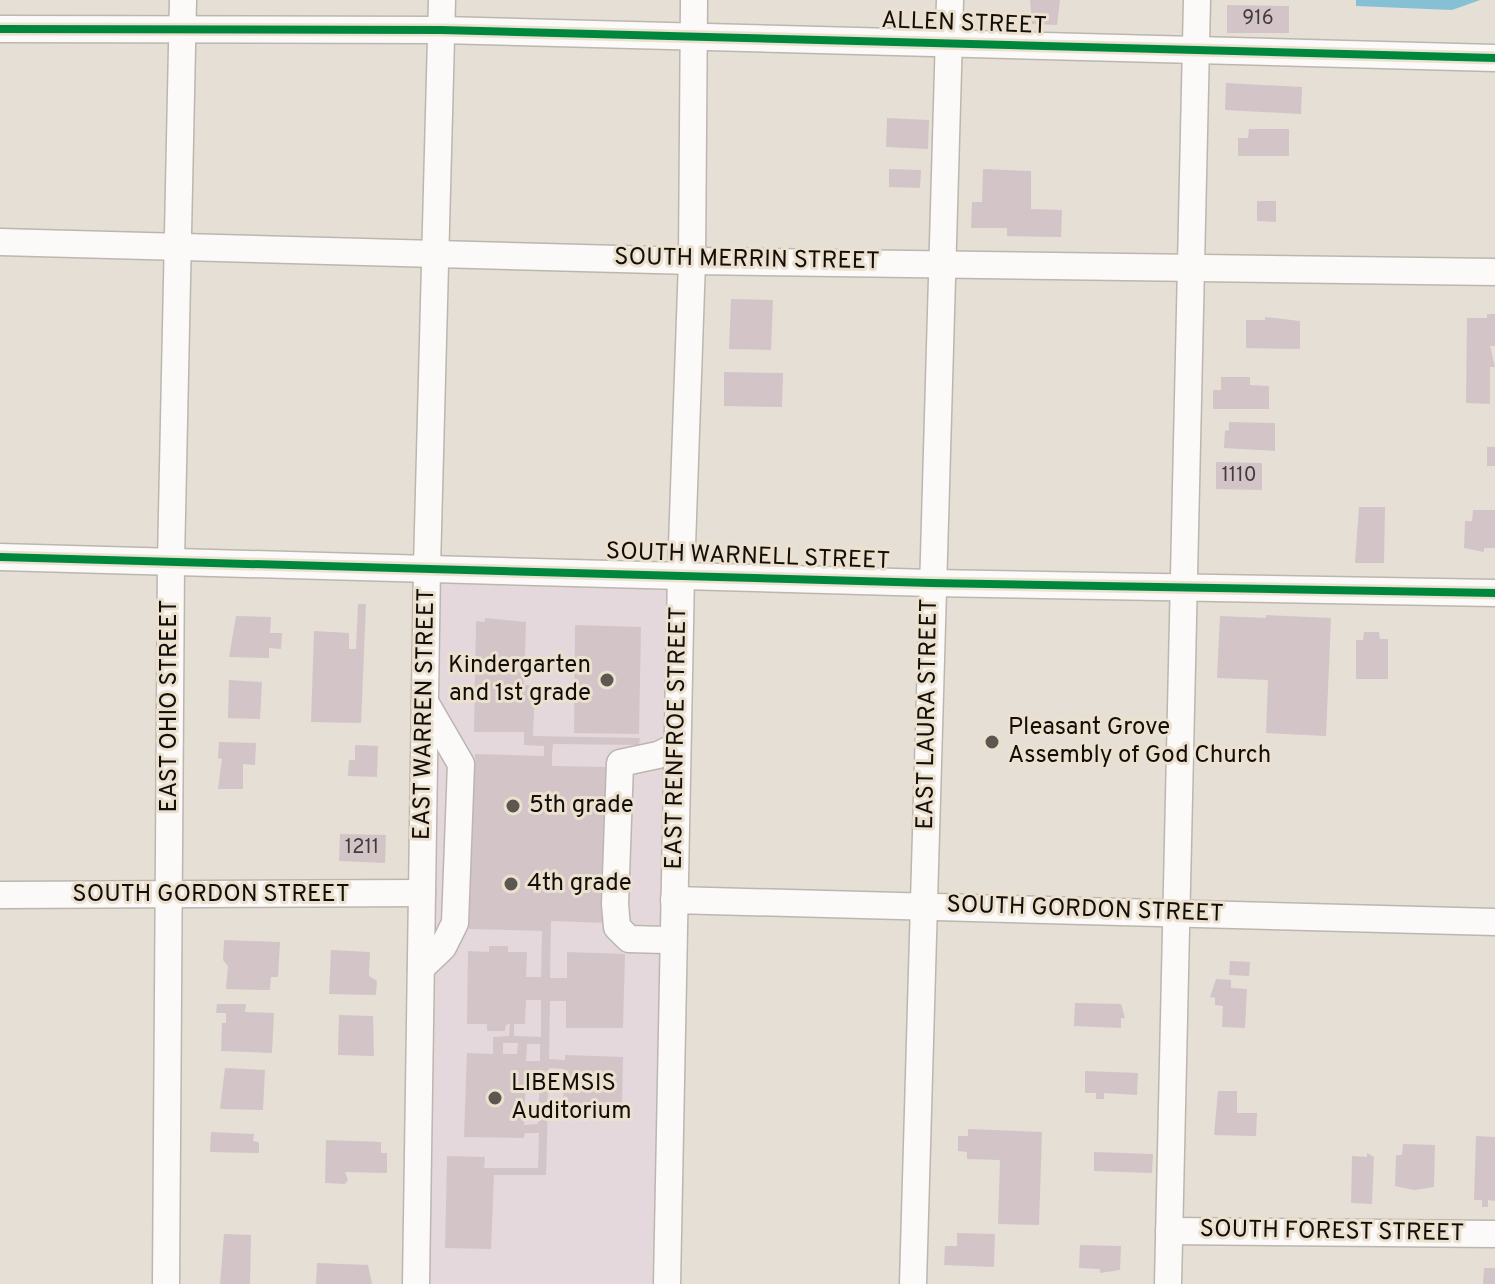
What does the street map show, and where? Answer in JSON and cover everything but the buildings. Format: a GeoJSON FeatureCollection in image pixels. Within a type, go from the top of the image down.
{"type":"FeatureCollection","features":[{"type":"Feature","properties":{"kind":"street","name":"EAST OHIO STREET"},"geometry":{"type":"LineString","coordinates":[[166,1284],[175,246],[183,0]]}},
{"type":"Feature","properties":{"kind":"street","name":"EAST WARREN STREET"},"geometry":{"type":"LineString","coordinates":[[416,1284],[427,567],[442,0]]}},
{"type":"Feature","properties":{"kind":"street","name":"EAST RENFROE STREET"},"geometry":{"type":"LineString","coordinates":[[667,1284],[681,574],[692,261],[694,0]]}},
{"type":"Feature","properties":{"kind":"street","name":"EAST LAURA STREET"},"geometry":{"type":"LineString","coordinates":[[913,1284],[950,0]]}},
{"type":"Feature","properties":{"kind":"street"},"geometry":{"type":"LineString","coordinates":[[1168,1284],[1197,0]]}},
{"type":"Feature","properties":{"kind":"street","name":"ALLEN STREET"},"geometry":{"type":"LineString","coordinates":[[0,29],[183,32],[441,30],[1495,58]]}},
{"type":"Feature","properties":{"kind":"street","name":"SOUTH MERRIN STREET"},"geometry":{"type":"LineString","coordinates":[[0,242],[692,261],[942,262],[1190,269],[1495,272]]}},
{"type":"Feature","properties":{"kind":"street","name":"SOUTH WARNELL STREET"},"geometry":{"type":"LineString","coordinates":[[0,557],[931,583],[1495,593]]}},
{"type":"Feature","properties":{"kind":"street"},"geometry":{"type":"LineString","coordinates":[[421,968],[443,947],[455,923],[461,764],[425,702]]}},
{"type":"Feature","properties":{"kind":"street"},"geometry":{"type":"LineString","coordinates":[[673,944],[665,940],[629,939],[617,927],[615,904],[620,763],[658,755],[677,746]]}},
{"type":"Feature","properties":{"kind":"street","name":"SOUTH GORDON STREET"},"geometry":{"type":"LineString","coordinates":[[0,895],[422,893]]}},
{"type":"Feature","properties":{"kind":"street","name":"SOUTH GORDON STREET"},"geometry":{"type":"LineString","coordinates":[[674,900],[923,904],[1495,922]]}},
{"type":"Feature","properties":{"kind":"street","name":"SOUTH FOREST STREET"},"geometry":{"type":"LineString","coordinates":[[1169,1231],[1495,1234]]}},
{"type":"Feature","properties":{"kind":"shaded area"},"geometry":{"type":"Polygon","coordinates":[[[427,567],[681,574],[667,1284],[416,1284],[427,567]]]}},
{"type":"Feature","properties":{"kind":"water"},"geometry":{"type":"Polygon","coordinates":[[[1356,0],[1480,0],[1452,10],[1356,6],[1356,0]]]}},
{"type":"Feature","properties":{"kind":"cycle path"},"geometry":{"type":"LineString","coordinates":[[0,29],[441,30],[1495,58]]}},
{"type":"Feature","properties":{"kind":"cycle path"},"geometry":{"type":"LineString","coordinates":[[0,557],[931,583],[1495,593]]}},
{"type":"Feature","properties":{"kind":"place","name":"Kindergarten and 1st grade"},"geometry":{"type":"Point","coordinates":[607,680]}},
{"type":"Feature","properties":{"kind":"place","name":"Pleasant Grove Assembly of God Church"},"geometry":{"type":"Point","coordinates":[992,742]}},
{"type":"Feature","properties":{"kind":"place","name":"5th grade"},"geometry":{"type":"Point","coordinates":[513,806]}},
{"type":"Feature","properties":{"kind":"place","name":"4th grade"},"geometry":{"type":"Point","coordinates":[511,884]}},
{"type":"Feature","properties":{"kind":"place","name":"LIBEMSIS Auditorium"},"geometry":{"type":"Point","coordinates":[495,1098]}}]}
